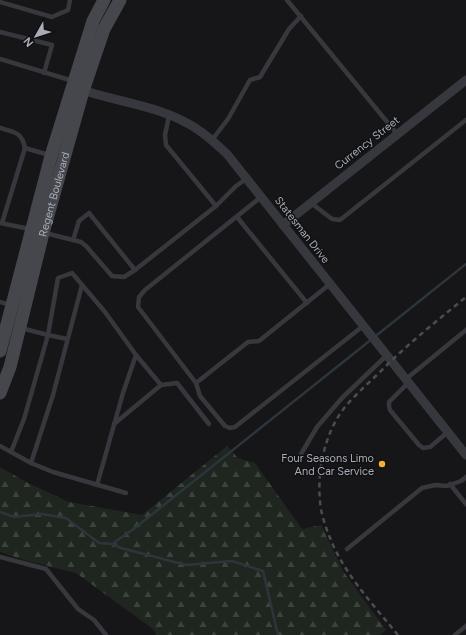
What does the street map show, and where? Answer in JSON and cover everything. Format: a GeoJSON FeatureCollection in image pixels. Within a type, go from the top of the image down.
{"type":"FeatureCollection","features":[{"type":"Feature","properties":{"kind":"street","name":"Regent Boulevard"},"geometry":{"type":"LineString","coordinates":[[0,351],[6,304],[37,231],[93,21],[104,0]]}},
{"type":"Feature","properties":{"kind":"street","name":"Regent Boulevard"},"geometry":{"type":"LineString","coordinates":[[0,393],[10,367],[20,328],[51,156],[76,86],[120,0]]}},
{"type":"Feature","properties":{"kind":"street","name":"Currency Street"},"geometry":{"type":"LineString","coordinates":[[283,225],[466,80]]}},
{"type":"Feature","properties":{"kind":"street","name":"Statesman Drive"},"geometry":{"type":"LineString","coordinates":[[76,86],[155,110],[185,122],[212,140],[227,154],[466,455]]}},
{"type":"Feature","properties":{"kind":"lane"},"geometry":{"type":"LineString","coordinates":[[0,2],[52,17],[68,10],[70,0]]}},
{"type":"Feature","properties":{"kind":"lane"},"geometry":{"type":"LineString","coordinates":[[288,0],[397,134]]}},
{"type":"Feature","properties":{"kind":"lane"},"geometry":{"type":"LineString","coordinates":[[212,140],[228,119],[250,80],[260,77],[289,29],[301,16]]}},
{"type":"Feature","properties":{"kind":"lane"},"geometry":{"type":"LineString","coordinates":[[0,32],[52,45],[44,73]]}},
{"type":"Feature","properties":{"kind":"lane"},"geometry":{"type":"LineString","coordinates":[[0,59],[44,73],[76,86]]}},
{"type":"Feature","properties":{"kind":"lane"},"geometry":{"type":"LineString","coordinates":[[169,116],[165,135],[166,145],[216,206]]}},
{"type":"Feature","properties":{"kind":"lane"},"geometry":{"type":"LineString","coordinates":[[311,203],[332,219],[340,220],[466,120]]}},
{"type":"Feature","properties":{"kind":"lane"},"geometry":{"type":"LineString","coordinates":[[0,128],[16,132],[23,140],[25,148],[1,223],[81,242],[112,276],[124,277],[135,270],[216,206],[236,186],[246,179]]}},
{"type":"Feature","properties":{"kind":"lane"},"geometry":{"type":"LineString","coordinates":[[25,148],[51,156]]}},
{"type":"Feature","properties":{"kind":"lane"},"geometry":{"type":"LineString","coordinates":[[261,197],[145,290],[139,297],[138,307],[196,382],[200,396],[225,426],[230,428],[234,427],[363,326]]}},
{"type":"Feature","properties":{"kind":"lane"},"geometry":{"type":"LineString","coordinates":[[73,240],[79,221],[89,213],[135,270]]}},
{"type":"Feature","properties":{"kind":"lane"},"geometry":{"type":"LineString","coordinates":[[237,217],[307,303]]}},
{"type":"Feature","properties":{"kind":"lane"},"geometry":{"type":"LineString","coordinates":[[11,452],[24,418],[48,335],[58,278],[72,273],[105,312],[136,355],[161,385]]}},
{"type":"Feature","properties":{"kind":"lane"},"geometry":{"type":"LineString","coordinates":[[196,382],[248,342],[259,341],[330,284]]}},
{"type":"Feature","properties":{"kind":"lane"},"geometry":{"type":"LineString","coordinates":[[31,463],[53,395],[82,285]]}},
{"type":"Feature","properties":{"kind":"lane"},"geometry":{"type":"LineString","coordinates":[[20,328],[67,339]]}},
{"type":"Feature","properties":{"kind":"lane"},"geometry":{"type":"LineString","coordinates":[[448,432],[430,447],[423,448],[392,413],[389,402],[407,381],[466,330]]}},
{"type":"Feature","properties":{"kind":"lane"},"geometry":{"type":"LineString","coordinates":[[301,454],[316,427],[385,353]]}},
{"type":"Feature","properties":{"kind":"lane"},"geometry":{"type":"LineString","coordinates":[[96,485],[136,355]]}},
{"type":"Feature","properties":{"kind":"lane"},"geometry":{"type":"LineString","coordinates":[[114,424],[161,385],[176,384],[209,424]]}},
{"type":"Feature","properties":{"kind":"lane"},"geometry":{"type":"LineString","coordinates":[[0,446],[31,463],[53,472],[126,493]]}},
{"type":"Feature","properties":{"kind":"lane"},"geometry":{"type":"LineString","coordinates":[[347,549],[422,488],[434,485],[447,486],[461,481],[466,477]]}},
{"type":"Feature","properties":{"kind":"lane"},"geometry":{"type":"LineString","coordinates":[[450,484],[466,504]]}},
{"type":"Feature","properties":{"kind":"lane"},"geometry":{"type":"LineString","coordinates":[[0,557],[46,569],[78,609],[94,620],[106,635]]}},
{"type":"Feature","properties":{"kind":"lane"},"geometry":{"type":"LineString","coordinates":[[454,635],[466,626]]}},
{"type":"Feature","properties":{"kind":"green space"},"geometry":{"type":"Polygon","coordinates":[[[227,446],[238,458],[255,463],[302,529],[321,525],[343,571],[386,630],[380,635],[156,635],[153,629],[76,573],[24,560],[0,552],[0,467],[28,483],[69,502],[142,515],[227,446]]]}},
{"type":"Feature","properties":{"kind":"waterway"},"geometry":{"type":"LineString","coordinates":[[112,544],[135,528],[466,264]]}},
{"type":"Feature","properties":{"kind":"waterway"},"geometry":{"type":"LineString","coordinates":[[0,512],[14,517],[42,514],[66,518],[99,543],[112,544],[121,548],[186,565],[232,561],[263,571],[278,635]]}},
{"type":"Feature","properties":{"kind":"railway"},"geometry":{"type":"LineString","coordinates":[[398,635],[354,581],[333,545],[321,507],[319,489],[321,464],[332,428],[345,407],[403,350],[466,297]]}},
{"type":"Feature","properties":{"kind":"place","name":"Four Seasons Limo And Car Service"},"geometry":{"type":"Point","coordinates":[382,464]}}]}
